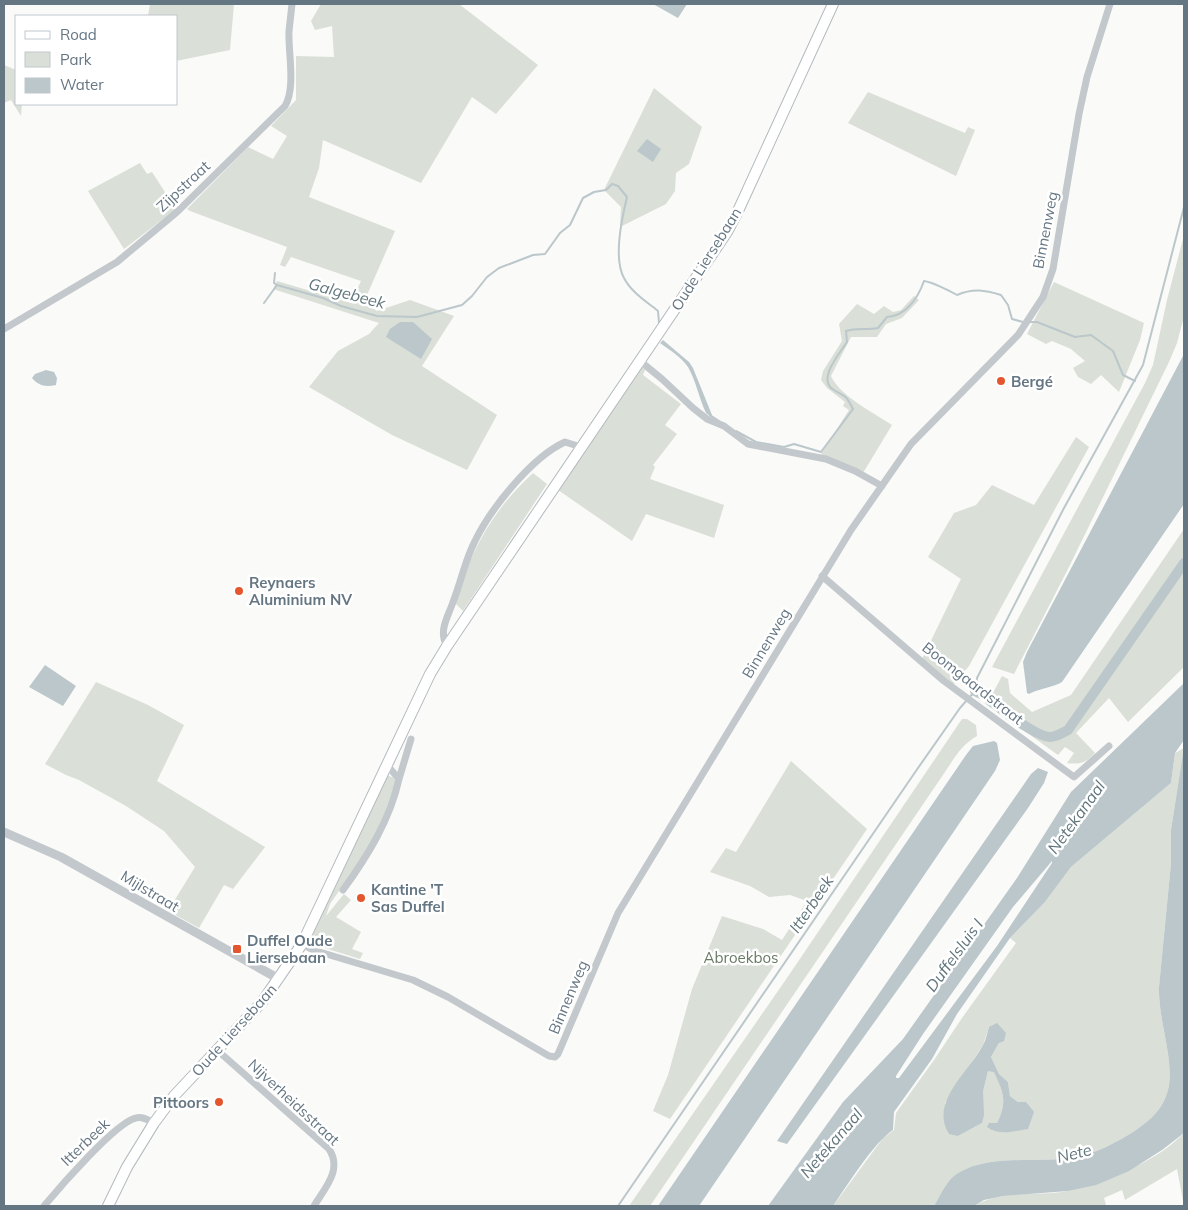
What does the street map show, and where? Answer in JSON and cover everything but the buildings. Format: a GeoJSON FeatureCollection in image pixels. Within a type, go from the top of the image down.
{"type":"FeatureCollection","features":[{"type":"Feature","properties":{"kind":"main road","name":"Oude Liersebaan"},"geometry":{"type":"LineString","coordinates":[[108,1206],[127,1167],[154,1123],[174,1096],[256,1009],[279,980],[302,944],[430,674],[562,474],[723,238],[833,4]]}},
{"type":"Feature","properties":{"kind":"street","name":"Zijpstraat"},"geometry":{"type":"LineString","coordinates":[[4,329],[117,262],[177,212],[285,106],[289,99],[290,85],[289,32],[292,4]]}},
{"type":"Feature","properties":{"kind":"street","name":"Binnenweg"},"geometry":{"type":"LineString","coordinates":[[302,944],[313,950],[412,980],[448,997],[549,1056],[554,1057],[558,1054],[618,913],[822,576],[912,444],[1018,335],[1043,297],[1053,269],[1087,77],[1110,4]]}},
{"type":"Feature","properties":{"kind":"street"},"geometry":{"type":"LineString","coordinates":[[640,360],[707,419],[724,426],[748,444],[826,459],[855,471],[882,486]]}},
{"type":"Feature","properties":{"kind":"street"},"geometry":{"type":"LineString","coordinates":[[447,646],[442,632],[461,577],[475,540],[494,511],[512,487],[555,446],[565,442],[581,447]]}},
{"type":"Feature","properties":{"kind":"street","name":"Boomgaardstraat"},"geometry":{"type":"LineString","coordinates":[[822,576],[950,686],[1074,777],[1109,746]]}},
{"type":"Feature","properties":{"kind":"street"},"geometry":{"type":"LineString","coordinates":[[343,890],[368,854],[386,818],[411,739]]}},
{"type":"Feature","properties":{"kind":"street"},"geometry":{"type":"LineString","coordinates":[[386,764],[399,779]]}},
{"type":"Feature","properties":{"kind":"street","name":"Mijlstraat"},"geometry":{"type":"LineString","coordinates":[[4,832],[61,856],[279,980]]}},
{"type":"Feature","properties":{"kind":"street","name":"Nijverheidsstraat"},"geometry":{"type":"LineString","coordinates":[[217,1050],[329,1149],[333,1155],[335,1169],[314,1206]]}},
{"type":"Feature","properties":{"kind":"street","name":"Itterbeek"},"geometry":{"type":"LineString","coordinates":[[44,1206],[69,1176],[124,1124],[137,1117],[142,1117],[154,1123]]}},
{"type":"Feature","properties":{"kind":"green space"},"geometry":{"type":"Polygon","coordinates":[[[150,4],[234,4],[230,50],[178,61],[178,15],[148,15],[150,4]]]}},
{"type":"Feature","properties":{"kind":"green space"},"geometry":{"type":"Polygon","coordinates":[[[321,4],[459,4],[538,65],[496,114],[472,97],[421,183],[323,140],[319,168],[309,197],[395,231],[364,302],[377,311],[410,300],[454,316],[422,366],[497,415],[467,470],[392,435],[309,387],[338,351],[369,334],[379,323],[273,289],[277,281],[351,303],[361,281],[291,257],[285,267],[280,265],[287,247],[187,209],[248,147],[273,159],[287,136],[271,126],[296,100],[296,56],[334,57],[332,26],[315,30],[311,21],[321,4]]]}},
{"type":"Feature","properties":{"kind":"green space"},"geometry":{"type":"Polygon","coordinates":[[[4,65],[15,70],[15,105],[22,105],[21,116],[11,100],[4,103],[4,65]]]}},
{"type":"Feature","properties":{"kind":"green space"},"geometry":{"type":"Polygon","coordinates":[[[654,88],[702,127],[689,164],[676,173],[675,191],[666,204],[620,227],[621,207],[604,190],[654,88]]]}},
{"type":"Feature","properties":{"kind":"green space"},"geometry":{"type":"Polygon","coordinates":[[[868,92],[965,133],[968,127],[975,130],[956,176],[848,123],[868,92]]]}},
{"type":"Feature","properties":{"kind":"green space"},"geometry":{"type":"Polygon","coordinates":[[[140,163],[147,174],[152,172],[176,209],[124,249],[88,191],[140,163]]]}},
{"type":"Feature","properties":{"kind":"green space"},"geometry":{"type":"Polygon","coordinates":[[[1184,235],[1184,316],[1177,343],[1169,362],[1068,569],[1014,674],[992,667],[1153,365],[1184,235]]]}},
{"type":"Feature","properties":{"kind":"green space"},"geometry":{"type":"Polygon","coordinates":[[[1054,282],[1144,323],[1140,340],[1119,392],[1101,375],[1091,384],[1078,377],[1073,368],[1085,361],[1071,349],[1052,341],[1046,344],[1027,334],[1054,282]]]}},
{"type":"Feature","properties":{"kind":"green space"},"geometry":{"type":"Polygon","coordinates":[[[914,296],[919,300],[902,318],[886,324],[877,337],[851,337],[831,376],[835,383],[850,397],[892,425],[863,473],[821,454],[849,410],[843,406],[845,402],[827,388],[821,380],[823,371],[842,341],[839,324],[857,304],[874,314],[884,306],[893,312],[901,310],[914,296]]]}},
{"type":"Feature","properties":{"kind":"green space"},"geometry":{"type":"Polygon","coordinates":[[[642,367],[645,370],[643,375],[681,404],[665,425],[677,434],[653,465],[655,467],[650,479],[724,505],[714,538],[646,514],[632,541],[558,490],[642,367]]]}},
{"type":"Feature","properties":{"kind":"green space"},"geometry":{"type":"Polygon","coordinates":[[[1076,437],[1089,447],[969,666],[953,685],[922,659],[961,579],[928,557],[954,513],[976,505],[992,485],[1034,505],[1076,437]]]}},
{"type":"Feature","properties":{"kind":"green space"},"geometry":{"type":"Polygon","coordinates":[[[533,473],[547,484],[463,611],[455,603],[476,549],[485,532],[506,502],[533,473]]]}},
{"type":"Feature","properties":{"kind":"green space"},"geometry":{"type":"Polygon","coordinates":[[[1184,529],[1184,667],[1128,722],[1109,698],[1076,733],[1095,753],[1092,756],[1086,761],[1076,764],[1067,763],[1074,753],[1065,747],[1058,755],[987,704],[1002,676],[1008,679],[1010,693],[1032,712],[1071,695],[1184,529]]]}},
{"type":"Feature","properties":{"kind":"green space"},"geometry":{"type":"Polygon","coordinates":[[[96,682],[148,705],[184,725],[157,781],[265,847],[233,889],[224,885],[199,928],[168,911],[195,867],[164,831],[126,806],[45,764],[96,682]]]}},
{"type":"Feature","properties":{"kind":"green space"},"geometry":{"type":"Polygon","coordinates":[[[962,719],[967,719],[976,725],[977,736],[964,746],[954,759],[650,1206],[629,1206],[789,975],[962,719]]]}},
{"type":"Feature","properties":{"kind":"green space"},"geometry":{"type":"Polygon","coordinates":[[[1184,748],[1171,830],[1171,863],[1159,987],[1159,999],[1170,1073],[1167,1093],[1161,1106],[1148,1121],[1129,1135],[1088,1154],[1071,1158],[999,1161],[971,1167],[950,1179],[934,1206],[833,1206],[883,1138],[894,1130],[896,1113],[1016,943],[1010,938],[1045,902],[1071,867],[1171,783],[1175,753],[1184,748]],[[989,1027],[983,1045],[945,1103],[958,1136],[982,1123],[983,1092],[988,1071],[994,1071],[1003,1097],[1002,1109],[997,1123],[1014,1130],[1028,1129],[1018,1102],[1010,1096],[1008,1082],[999,1074],[991,1057],[999,1043],[989,1027]]]}},
{"type":"Feature","properties":{"kind":"green space","name":"Abroekbos"},"geometry":{"type":"Polygon","coordinates":[[[791,761],[867,829],[670,1119],[653,1111],[668,1075],[692,989],[722,916],[763,929],[782,940],[807,901],[790,895],[769,897],[750,886],[710,872],[726,848],[736,852],[791,761]]]}},
{"type":"Feature","properties":{"kind":"green space"},"geometry":{"type":"Polygon","coordinates":[[[387,775],[394,778],[396,783],[381,822],[366,852],[330,904],[326,916],[344,894],[351,900],[336,917],[361,932],[352,949],[363,953],[360,959],[312,944],[310,936],[387,775]]]}},
{"type":"Feature","properties":{"kind":"green space"},"geometry":{"type":"Polygon","coordinates":[[[1184,1133],[1184,1206],[1177,1169],[1125,1200],[1122,1190],[1104,1198],[1106,1205],[1102,1206],[974,1206],[996,1197],[1056,1193],[1078,1188],[1118,1174],[1142,1163],[1164,1150],[1184,1133]]]}},
{"type":"Feature","properties":{"kind":"water"},"geometry":{"type":"Polygon","coordinates":[[[653,4],[687,4],[678,18],[653,4]]]}},
{"type":"Feature","properties":{"kind":"water"},"geometry":{"type":"Polygon","coordinates":[[[647,139],[661,149],[653,162],[637,151],[647,139]]]}},
{"type":"Feature","properties":{"kind":"water"},"geometry":{"type":"Polygon","coordinates":[[[400,322],[413,322],[432,339],[421,359],[386,337],[390,329],[400,322]]]}},
{"type":"Feature","properties":{"kind":"water"},"geometry":{"type":"Polygon","coordinates":[[[663,340],[689,362],[693,368],[712,415],[711,417],[706,413],[688,367],[679,357],[660,343],[663,340]]]}},
{"type":"Feature","properties":{"kind":"water"},"geometry":{"type":"Polygon","coordinates":[[[1184,354],[1184,504],[1062,682],[1029,694],[1027,693],[1023,662],[1027,652],[1184,354]]]}},
{"type":"Feature","properties":{"kind":"water"},"geometry":{"type":"Polygon","coordinates":[[[46,370],[54,372],[57,378],[56,385],[42,385],[32,378],[35,374],[46,370]]]}},
{"type":"Feature","properties":{"kind":"water"},"geometry":{"type":"Polygon","coordinates":[[[45,665],[76,686],[63,706],[29,687],[45,665]]]}},
{"type":"Feature","properties":{"kind":"water","name":"Netekanaal"},"geometry":{"type":"Polygon","coordinates":[[[1184,683],[1184,740],[1175,753],[1171,783],[1071,867],[1045,902],[1010,938],[957,1014],[932,1059],[894,1112],[893,1130],[870,1154],[833,1206],[768,1206],[843,1102],[903,1039],[1017,878],[1071,792],[1184,683]],[[1052,861],[1013,907],[923,1034],[896,1078],[899,1078],[997,946],[1052,861]]]}},
{"type":"Feature","properties":{"kind":"water"},"geometry":{"type":"Polygon","coordinates":[[[994,741],[997,743],[1000,760],[995,771],[699,1206],[658,1206],[966,755],[973,746],[994,741]]]}},
{"type":"Feature","properties":{"kind":"water"},"geometry":{"type":"Polygon","coordinates":[[[1184,747],[1184,1133],[1129,1171],[1096,1185],[1068,1191],[1003,1196],[984,1200],[974,1206],[934,1206],[950,1179],[971,1167],[998,1161],[1071,1158],[1088,1154],[1136,1130],[1153,1116],[1165,1100],[1170,1073],[1159,999],[1159,987],[1171,863],[1171,830],[1184,747]]]}},
{"type":"Feature","properties":{"kind":"water"},"geometry":{"type":"Polygon","coordinates":[[[1038,768],[1048,772],[1044,783],[1028,808],[787,1144],[777,1141],[1031,774],[1038,768]]]}},
{"type":"Feature","properties":{"kind":"water"},"geometry":{"type":"Polygon","coordinates":[[[997,1023],[1006,1033],[1004,1041],[999,1043],[991,1057],[999,1074],[1008,1082],[1010,1096],[1018,1102],[1026,1102],[1034,1112],[1028,1129],[1002,1132],[987,1127],[989,1123],[997,1123],[1003,1102],[1002,1091],[994,1072],[988,1071],[983,1092],[984,1115],[982,1123],[958,1136],[949,1134],[944,1122],[944,1110],[947,1099],[983,1045],[989,1027],[997,1023]]]}},
{"type":"Feature","properties":{"kind":"waterway","name":"Galgebeek"},"geometry":{"type":"LineString","coordinates":[[275,273],[274,283],[277,285],[323,298],[341,306],[377,316],[417,317],[462,305],[487,277],[499,268],[533,255],[545,254],[560,233],[570,225],[583,198],[594,192],[606,190],[612,184],[618,186],[627,197],[619,249],[621,270],[631,288],[658,311],[659,323]]}},
{"type":"Feature","properties":{"kind":"waterway","name":"Itterbeek"},"geometry":{"type":"LineString","coordinates":[[618,1206],[918,768],[960,708],[975,691],[977,678],[1064,508],[1143,365],[1184,207]]}},
{"type":"Feature","properties":{"kind":"waterway","name":"Galgebeek"},"geometry":{"type":"LineString","coordinates":[[736,431],[756,442],[784,447],[794,444],[821,452],[853,409],[846,397],[829,386],[827,380],[831,366],[847,342],[846,331],[878,328],[887,317],[894,316],[905,310],[915,300],[924,281],[957,295],[979,290],[1001,295],[1008,305],[1012,319],[1023,322]]}},
{"type":"Feature","properties":{"kind":"waterway"},"geometry":{"type":"LineString","coordinates":[[264,303],[277,285]]}},
{"type":"Feature","properties":{"kind":"waterway","name":"Galgebeek"},"geometry":{"type":"LineString","coordinates":[[1030,322],[1037,322],[1075,337],[1091,335],[1113,351],[1123,375],[1135,381]]}},
{"type":"Feature","properties":{"kind":"waterway","name":"Galgebeek"},"geometry":{"type":"LineString","coordinates":[[710,415],[719,421]]}},
{"type":"Feature","properties":{"kind":"waterway"},"geometry":{"type":"LineString","coordinates":[[990,701],[1028,728],[1044,736],[1055,736],[1068,730],[1184,563]]}},
{"type":"Feature","properties":{"kind":"waterway","name":"Itterbeek"},"geometry":{"type":"LineString","coordinates":[[975,691],[981,694]]}},
{"type":"Feature","properties":{"kind":"place","name":"Bergé"},"geometry":{"type":"Point","coordinates":[1001,381]}},
{"type":"Feature","properties":{"kind":"place","name":"Reynaers Aluminium NV"},"geometry":{"type":"Point","coordinates":[239,591]}},
{"type":"Feature","properties":{"kind":"place","name":"Kantine 'T Sas Duffel"},"geometry":{"type":"Point","coordinates":[361,898]}},
{"type":"Feature","properties":{"kind":"place","name":"Duffel Oude Liersebaan"},"geometry":{"type":"Point","coordinates":[237,949]}},
{"type":"Feature","properties":{"kind":"place","name":"Pittoors"},"geometry":{"type":"Point","coordinates":[219,1102]}},
{"type":"Feature","properties":{"kind":"water label","name":"Duffelsluis I"},"geometry":{"type":"Point","coordinates":[954,955]}},
{"type":"Feature","properties":{"kind":"water label","name":"Nete"},"geometry":{"type":"Point","coordinates":[1074,1153]}}]}
